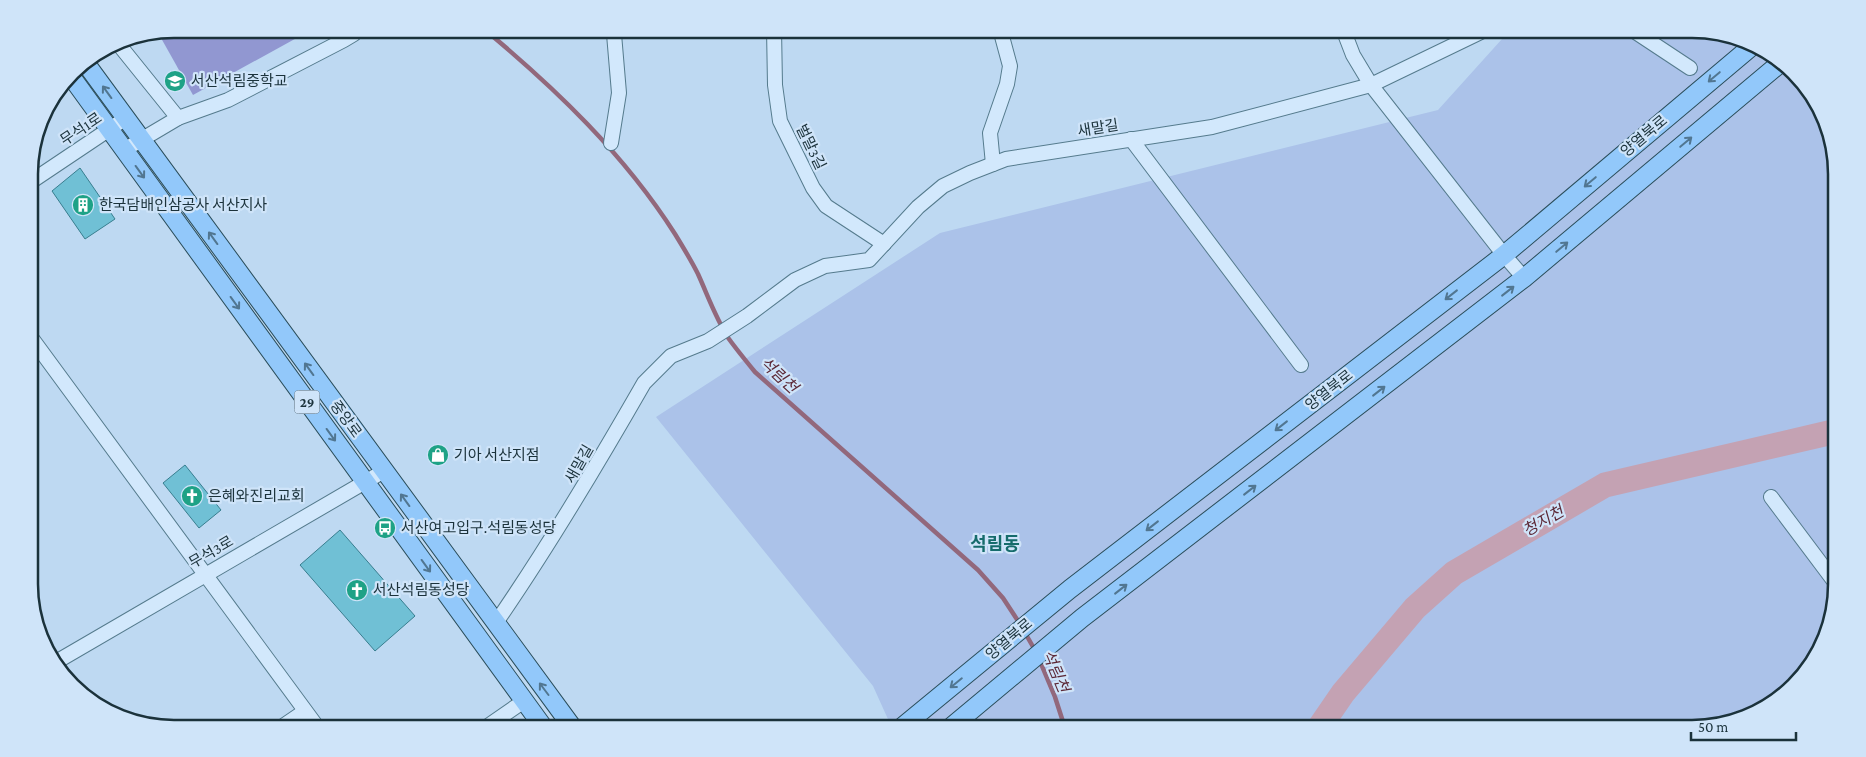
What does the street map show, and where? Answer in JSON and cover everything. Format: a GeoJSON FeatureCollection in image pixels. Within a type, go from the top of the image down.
{"type":"FeatureCollection","features":[{"type":"Feature","properties":{"kind":"main road","name":"양열북로"},"geometry":{"type":"LineString","coordinates":[[911,720],[1070,589],[1504,255],[1747,50]]}},
{"type":"Feature","properties":{"kind":"main road","name":"양열북로"},"geometry":{"type":"LineString","coordinates":[[960,719],[1082,618],[1524,278],[1775,66]]}},
{"type":"Feature","properties":{"kind":"main road","name":"중앙로"},"geometry":{"type":"LineString","coordinates":[[89,68],[567,720]]}},
{"type":"Feature","properties":{"kind":"main road","name":"중앙로"},"geometry":{"type":"LineString","coordinates":[[74,81],[538,720]]}},
{"type":"Feature","properties":{"kind":"street"},"geometry":{"type":"LineString","coordinates":[[124,150],[178,118],[228,100],[347,38]]}},
{"type":"Feature","properties":{"kind":"street"},"geometry":{"type":"LineString","coordinates":[[611,143],[619,93],[614,38]]}},
{"type":"Feature","properties":{"kind":"street","name":"벌말3길"},"geometry":{"type":"LineString","coordinates":[[774,38],[774,85],[780,121],[813,188],[826,206],[884,244]]}},
{"type":"Feature","properties":{"kind":"street"},"geometry":{"type":"LineString","coordinates":[[993,164],[990,133],[1007,84],[1010,66],[1002,38]]}},
{"type":"Feature","properties":{"kind":"street"},"geometry":{"type":"LineString","coordinates":[[1346,38],[1353,55],[1371,86],[1524,278]]}},
{"type":"Feature","properties":{"kind":"street","name":"새말길"},"geometry":{"type":"LineString","coordinates":[[496,624],[580,493],[644,383],[672,356],[708,340],[747,316],[795,280],[825,266],[869,260],[918,207],[943,186],[1006,158],[1212,127],[1371,86],[1469,38]]}},
{"type":"Feature","properties":{"kind":"street"},"geometry":{"type":"LineString","coordinates":[[1645,38],[1690,68]]}},
{"type":"Feature","properties":{"kind":"street"},"geometry":{"type":"LineString","coordinates":[[122,48],[178,118]]}},
{"type":"Feature","properties":{"kind":"street","name":"무석1로"},"geometry":{"type":"LineString","coordinates":[[38,177],[126,118]]}},
{"type":"Feature","properties":{"kind":"street"},"geometry":{"type":"LineString","coordinates":[[1131,139],[1301,365]]}},
{"type":"Feature","properties":{"kind":"street"},"geometry":{"type":"LineString","coordinates":[[38,347],[312,720]]}},
{"type":"Feature","properties":{"kind":"street","name":"무석3로"},"geometry":{"type":"LineString","coordinates":[[60,659],[384,471]]}},
{"type":"Feature","properties":{"kind":"street"},"geometry":{"type":"LineString","coordinates":[[1771,497],[1828,573]]}},
{"type":"Feature","properties":{"kind":"street"},"geometry":{"type":"LineString","coordinates":[[497,720],[524,701]]}},
{"type":"Feature","properties":{"kind":"street"},"geometry":{"type":"LineString","coordinates":[[291,720],[305,710]]}},
{"type":"Feature","properties":{"kind":"shaded area"},"geometry":{"type":"Polygon","coordinates":[[[161,38],[297,38],[193,95],[161,38]]]}},
{"type":"Feature","properties":{"kind":"shaded area"},"geometry":{"type":"Polygon","coordinates":[[[1503,38],[1692,38],[1719,40],[1752,52],[1775,66],[1789,77],[1810,106],[1824,139],[1828,174],[1827,601],[1821,627],[1810,651],[1789,680],[1768,697],[1736,712],[1719,717],[1701,719],[888,720],[873,686],[656,417],[940,233],[1438,110],[1503,38]]]}},
{"type":"Feature","properties":{"kind":"building","name":"한국담배인삼공사 서산지사"},"geometry":{"type":"Polygon","coordinates":[[[80,168],[115,219],[85,239],[52,191],[80,168]]]}},
{"type":"Feature","properties":{"kind":"building","name":"은혜와진리교회"},"geometry":{"type":"Polygon","coordinates":[[[185,465],[221,510],[199,528],[163,483],[185,465]]]}},
{"type":"Feature","properties":{"kind":"building","name":"서산석림동성당"},"geometry":{"type":"Polygon","coordinates":[[[340,530],[415,616],[375,651],[300,565],[340,530]]]}},
{"type":"Feature","properties":{"kind":"waterway","name":"석림천"},"geometry":{"type":"LineString","coordinates":[[495,38],[563,99],[634,177],[675,234],[698,274],[724,331],[755,372],[978,570],[1003,598],[1020,624]]}},
{"type":"Feature","properties":{"kind":"waterway","name":"청지천"},"geometry":{"type":"LineString","coordinates":[[1325,719],[1343,693],[1415,608],[1454,573],[1605,485],[1828,433]]}},
{"type":"Feature","properties":{"kind":"waterway","name":"석림천"},"geometry":{"type":"LineString","coordinates":[[1024,631],[1036,652]]}},
{"type":"Feature","properties":{"kind":"waterway","name":"석림천"},"geometry":{"type":"LineString","coordinates":[[1039,659],[1062,719]]}},
{"type":"Feature","properties":{"kind":"place","name":"서산석림중학교"},"geometry":{"type":"Point","coordinates":[175,81]}},
{"type":"Feature","properties":{"kind":"place","name":"한국담배인삼공사 서산지사"},"geometry":{"type":"Point","coordinates":[83,205]}},
{"type":"Feature","properties":{"kind":"place","name":"기아 서산지점"},"geometry":{"type":"Point","coordinates":[438,455]}},
{"type":"Feature","properties":{"kind":"place","name":"은혜와진리교회"},"geometry":{"type":"Point","coordinates":[192,496]}},
{"type":"Feature","properties":{"kind":"place","name":"서산여고입구.석림동성당"},"geometry":{"type":"Point","coordinates":[385,528]}},
{"type":"Feature","properties":{"kind":"place","name":"서산석림동성당"},"geometry":{"type":"Point","coordinates":[357,590]}},
{"type":"Feature","properties":{"kind":"district","name":"석림동"},"geometry":{"type":"Point","coordinates":[995,544]}}]}
